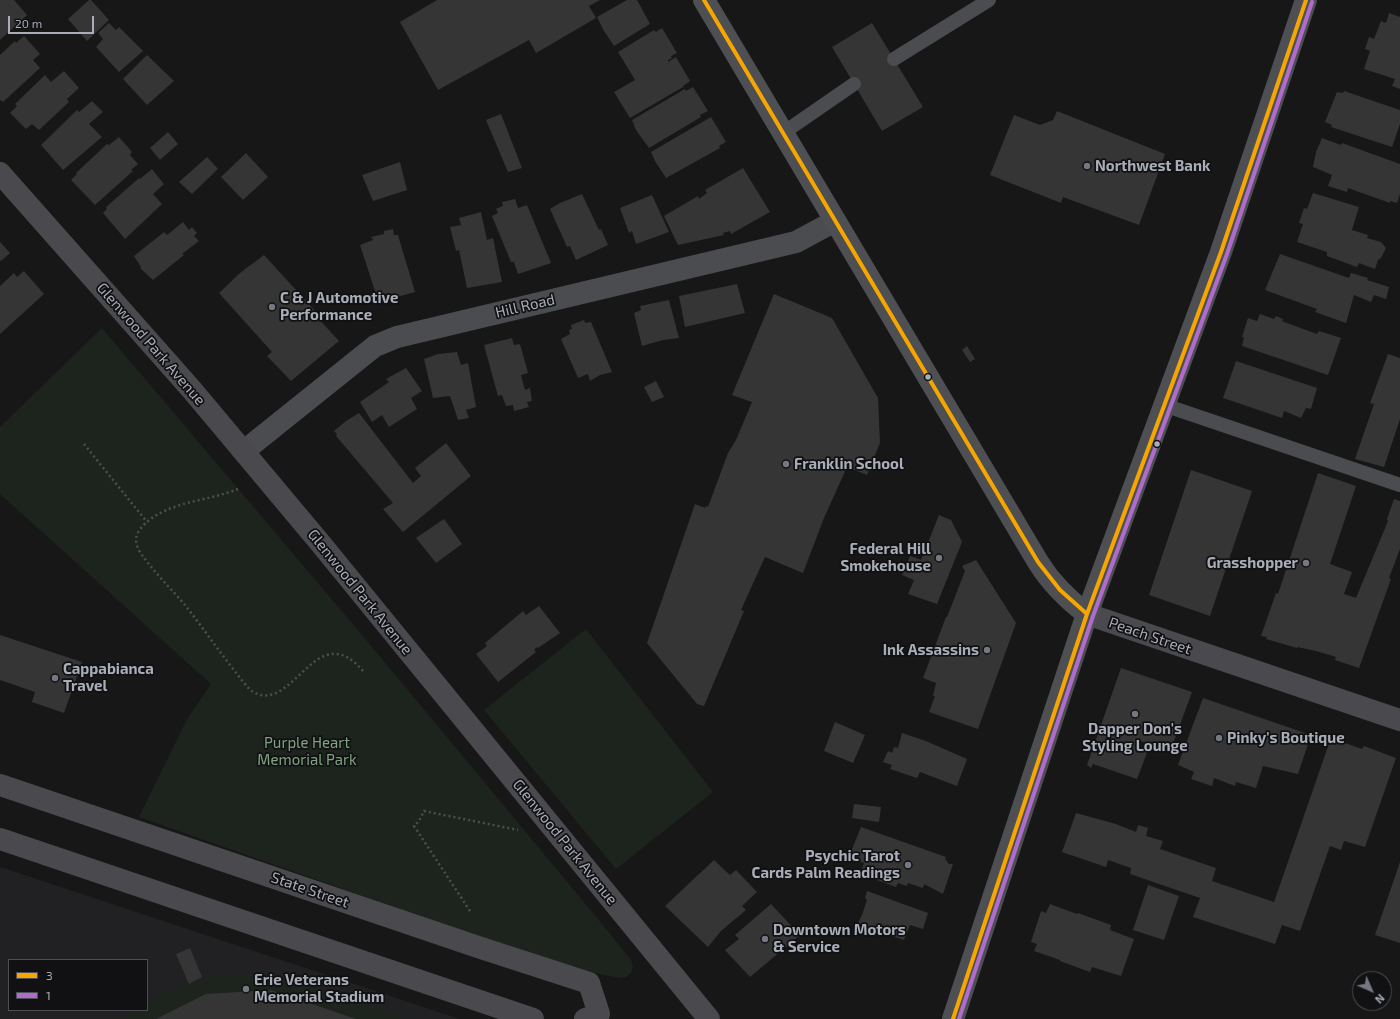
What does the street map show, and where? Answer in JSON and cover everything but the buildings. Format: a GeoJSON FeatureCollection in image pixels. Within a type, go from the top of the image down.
{"type":"FeatureCollection","features":[{"type":"Feature","properties":{"kind":"main road","name":"Peach Street"},"geometry":{"type":"LineString","coordinates":[[704,0],[1041,567],[1062,593],[1087,614],[1400,720]]}},
{"type":"Feature","properties":{"kind":"main road"},"geometry":{"type":"LineString","coordinates":[[953,1019],[1087,614],[1221,252],[1306,0]]}},
{"type":"Feature","properties":{"kind":"main road","name":"Glenwood Park Avenue"},"geometry":{"type":"LineString","coordinates":[[0,173],[158,351],[244,451],[709,1019]]}},
{"type":"Feature","properties":{"kind":"main road","name":"State Street"},"geometry":{"type":"LineString","coordinates":[[0,785],[478,947],[589,983],[599,1017]]}},
{"type":"Feature","properties":{"kind":"main road"},"geometry":{"type":"LineString","coordinates":[[0,839],[532,1019]]}},
{"type":"Feature","properties":{"kind":"street","name":"Hill Road"},"geometry":{"type":"LineString","coordinates":[[244,451],[375,346],[397,337],[796,242],[835,220]]}},
{"type":"Feature","properties":{"kind":"lane"},"geometry":{"type":"LineString","coordinates":[[894,59],[989,0]]}},
{"type":"Feature","properties":{"kind":"lane"},"geometry":{"type":"LineString","coordinates":[[783,132],[854,84]]}},
{"type":"Feature","properties":{"kind":"lane"},"geometry":{"type":"LineString","coordinates":[[1164,405],[1399,482]]}},
{"type":"Feature","properties":{"kind":"path"},"geometry":{"type":"LineString","coordinates":[[84,444],[147,522]]}},
{"type":"Feature","properties":{"kind":"path"},"geometry":{"type":"LineString","coordinates":[[238,489],[224,495],[170,508],[156,516],[147,522],[138,532],[136,540],[138,549],[157,574],[185,606],[250,690],[261,695],[269,695],[283,689],[311,664],[323,656],[336,653],[349,657],[355,661],[363,671]]}},
{"type":"Feature","properties":{"kind":"path"},"geometry":{"type":"LineString","coordinates":[[470,911],[414,826],[419,821],[424,811],[518,830]]}},
{"type":"Feature","properties":{"kind":"shaded area"},"geometry":{"type":"Polygon","coordinates":[[[0,867],[460,1019],[0,1019],[0,867]]]}},
{"type":"Feature","properties":{"kind":"green space","name":"Purple Heart Memorial Park"},"geometry":{"type":"Polygon","coordinates":[[[102,328],[378,654],[607,930],[631,960],[633,967],[631,973],[626,977],[620,978],[590,972],[533,956],[506,944],[470,934],[139,817],[186,721],[211,684],[0,494],[0,427],[102,328]]]}},
{"type":"Feature","properties":{"kind":"green space"},"geometry":{"type":"Polygon","coordinates":[[[586,629],[713,792],[616,869],[484,710],[586,629]]]}},
{"type":"Feature","properties":{"kind":"green space","name":"Erie Veterans Memorial Stadium"},"geometry":{"type":"Polygon","coordinates":[[[265,972],[407,1019],[124,1019],[134,1011],[148,1011],[148,1001],[205,978],[265,972]]]}},
{"type":"Feature","properties":{"kind":"transit line","name":"3"},"geometry":{"type":"LineString","coordinates":[[704,0],[1038,562],[1060,590],[1087,614]]}},
{"type":"Feature","properties":{"kind":"transit line","name":"3"},"geometry":{"type":"LineString","coordinates":[[953,1019],[1087,614],[1221,252],[1306,0]]}},
{"type":"Feature","properties":{"kind":"transit line","name":"1"},"geometry":{"type":"LineString","coordinates":[[959,1019],[1093,616],[1227,254],[1312,2]]}},
{"type":"Feature","properties":{"kind":"place","name":"Northwest Bank"},"geometry":{"type":"Point","coordinates":[1087,166]}},
{"type":"Feature","properties":{"kind":"place","name":"C & J Automotive Performance"},"geometry":{"type":"Point","coordinates":[272,307]}},
{"type":"Feature","properties":{"kind":"place","name":"Franklin School"},"geometry":{"type":"Point","coordinates":[786,464]}},
{"type":"Feature","properties":{"kind":"place","name":"Federal Hill Smokehouse"},"geometry":{"type":"Point","coordinates":[939,558]}},
{"type":"Feature","properties":{"kind":"place","name":"Grasshopper"},"geometry":{"type":"Point","coordinates":[1306,563]}},
{"type":"Feature","properties":{"kind":"place","name":"Ink Assassins"},"geometry":{"type":"Point","coordinates":[987,650]}},
{"type":"Feature","properties":{"kind":"place","name":"Cappabianca Travel"},"geometry":{"type":"Point","coordinates":[55,678]}},
{"type":"Feature","properties":{"kind":"place","name":"Dapper Don's Styling Lounge"},"geometry":{"type":"Point","coordinates":[1135,714]}},
{"type":"Feature","properties":{"kind":"place","name":"Pinky's Boutique"},"geometry":{"type":"Point","coordinates":[1219,738]}},
{"type":"Feature","properties":{"kind":"place","name":"Psychic Tarot Cards Palm Readings"},"geometry":{"type":"Point","coordinates":[908,865]}},
{"type":"Feature","properties":{"kind":"place","name":"Downtown Motors & Service"},"geometry":{"type":"Point","coordinates":[765,939]}},
{"type":"Feature","properties":{"kind":"place","name":"Erie Veterans Memorial Stadium"},"geometry":{"type":"Point","coordinates":[246,989]}}]}
